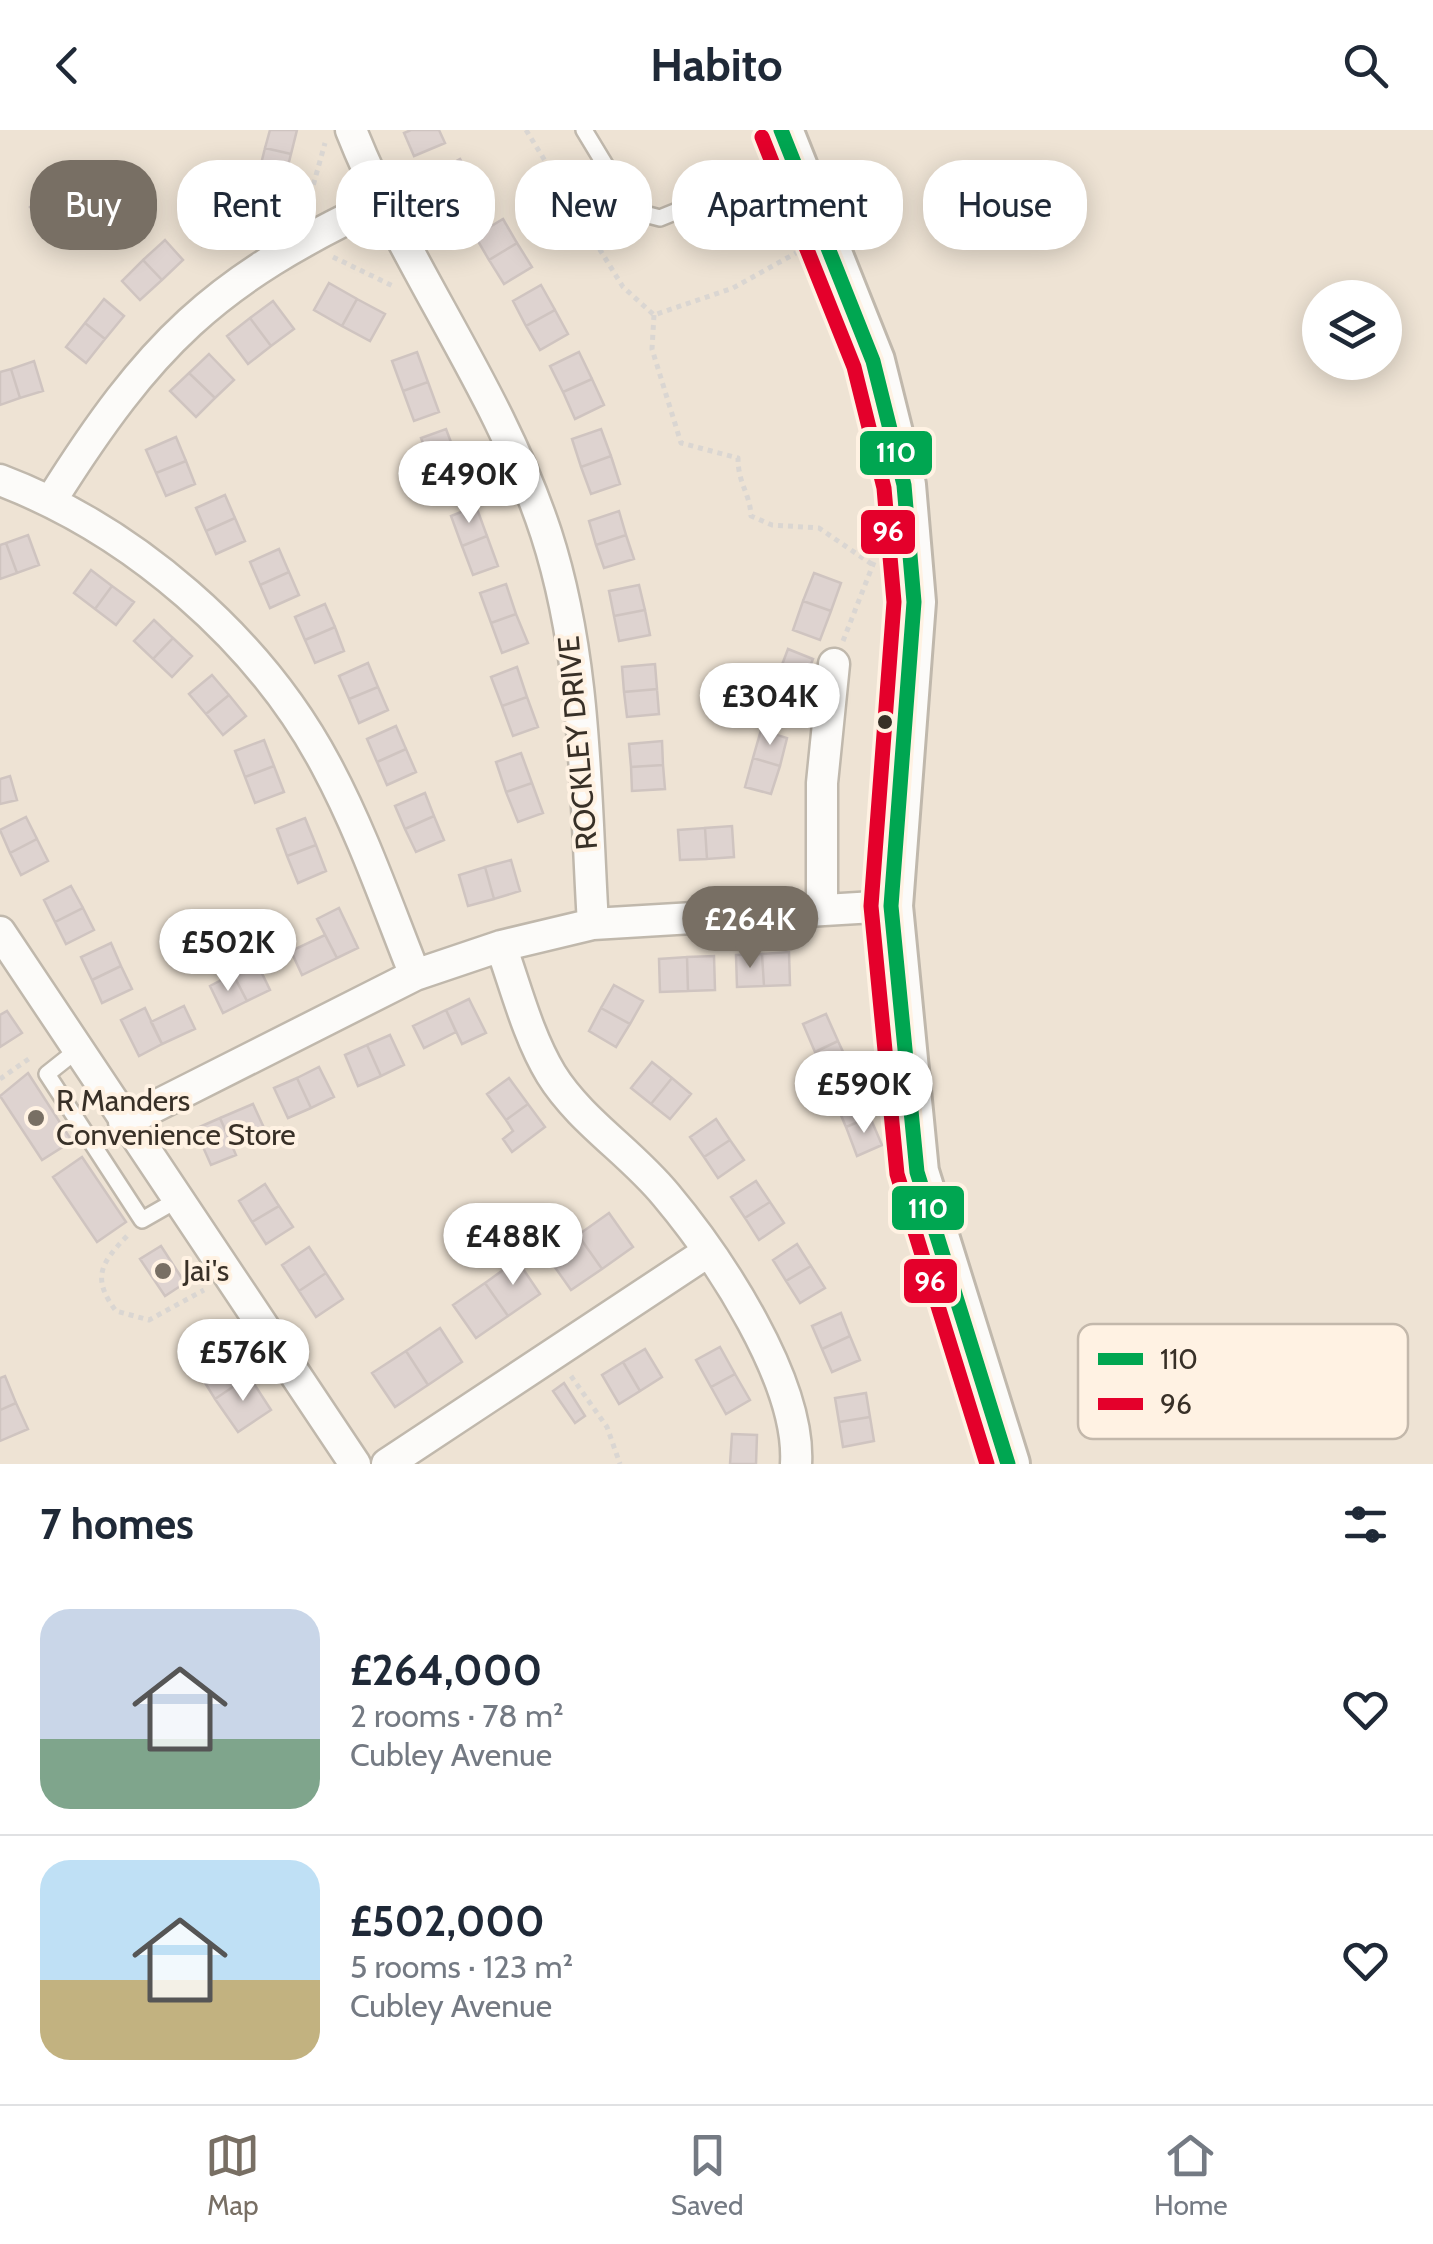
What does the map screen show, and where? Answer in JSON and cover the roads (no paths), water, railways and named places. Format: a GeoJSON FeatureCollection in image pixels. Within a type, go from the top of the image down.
{"type":"FeatureCollection","features":[{"type":"Feature","properties":{"kind":"street","name":"ROCKLEY DRIVE"},"geometry":{"type":"LineString","coordinates":[[352,130],[364,160]]}},
{"type":"Feature","properties":{"kind":"street"},"geometry":{"type":"LineString","coordinates":[[788,147],[874,361],[890,421],[912,546],[914,602],[890,906],[917,1172],[1008,1464]]}},
{"type":"Feature","properties":{"kind":"street"},"geometry":{"type":"LineString","coordinates":[[52,500],[103,418],[145,363],[205,306],[298,241],[336,223]]}},
{"type":"Feature","properties":{"kind":"street","name":"ROCKLEY DRIVE"},"geometry":{"type":"LineString","coordinates":[[406,250],[508,436],[546,535],[573,646],[585,744],[593,924]]}},
{"type":"Feature","properties":{"kind":"street"},"geometry":{"type":"LineString","coordinates":[[0,480],[52,500],[133,553],[214,619],[270,682],[325,762],[415,975]]}},
{"type":"Feature","properties":{"kind":"street"},"geometry":{"type":"LineString","coordinates":[[822,909],[833,785],[834,664]]}},
{"type":"Feature","properties":{"kind":"street"},"geometry":{"type":"LineString","coordinates":[[124,1122],[415,975],[502,946],[593,924],[890,906]]}},
{"type":"Feature","properties":{"kind":"street"},"geometry":{"type":"LineString","coordinates":[[0,932],[76,1051],[356,1464]]}},
{"type":"Feature","properties":{"kind":"street"},"geometry":{"type":"LineString","coordinates":[[502,946],[550,1072],[569,1098],[666,1194],[748,1310],[777,1375],[796,1464]]}},
{"type":"Feature","properties":{"kind":"street"},"geometry":{"type":"LineString","coordinates":[[387,1464],[706,1253]]}},
{"type":"Feature","properties":{"kind":"lane"},"geometry":{"type":"LineString","coordinates":[[584,130],[633,211],[660,218],[788,147]]}},
{"type":"Feature","properties":{"kind":"lane"},"geometry":{"type":"LineString","coordinates":[[76,1051],[48,1074],[142,1220],[177,1200]]}},
{"type":"Feature","properties":{"kind":"place","name":"R Manders Convenience Store"},"geometry":{"type":"Point","coordinates":[36,1118]}},
{"type":"Feature","properties":{"kind":"place","name":"Jai's"},"geometry":{"type":"Point","coordinates":[163,1271]}}]}
